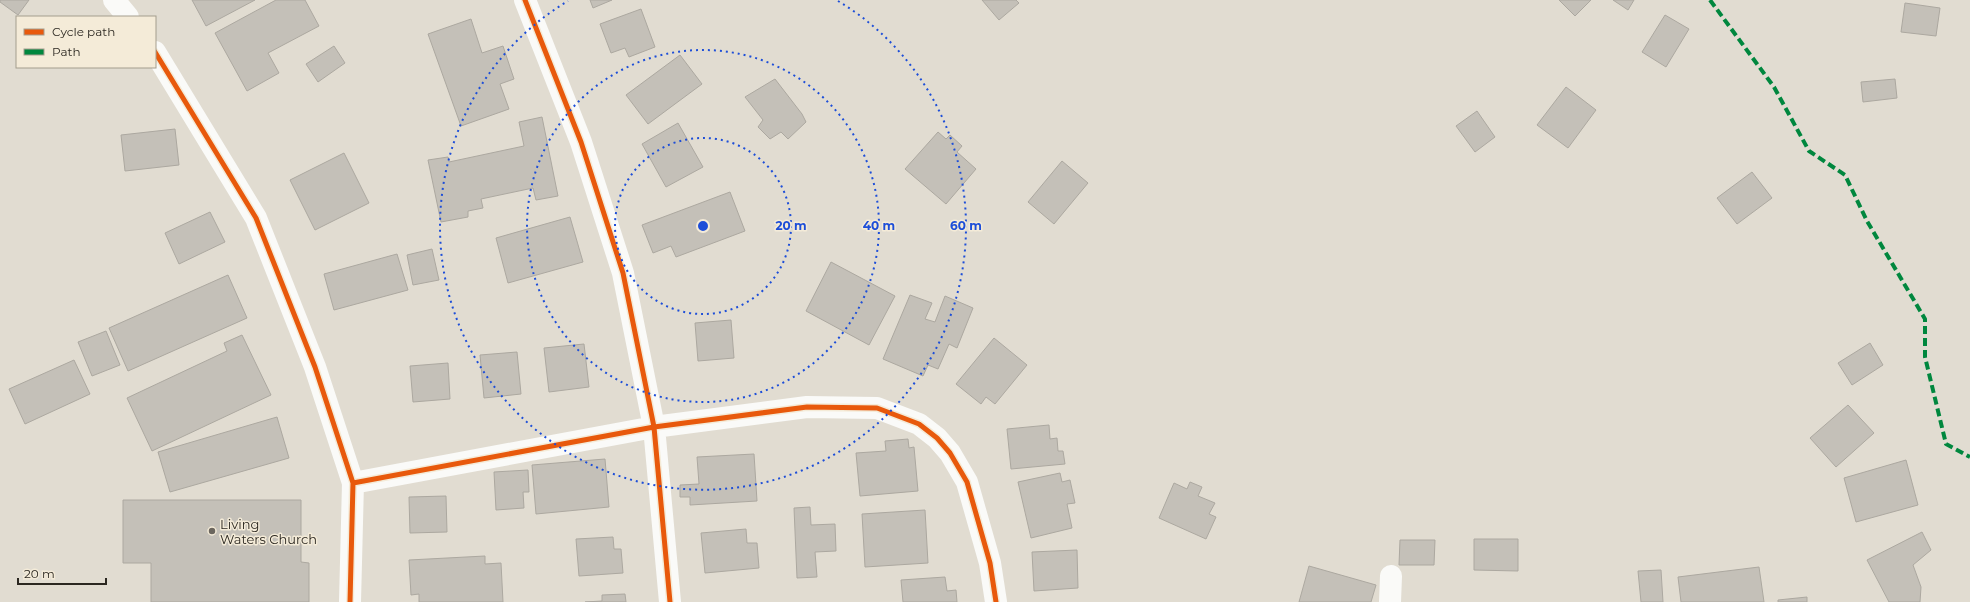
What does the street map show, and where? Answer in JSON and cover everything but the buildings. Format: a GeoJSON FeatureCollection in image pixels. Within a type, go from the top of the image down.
{"type":"FeatureCollection","features":[{"type":"Feature","properties":{"kind":"street"},"geometry":{"type":"LineString","coordinates":[[114,0],[127,16]]}},
{"type":"Feature","properties":{"kind":"street"},"geometry":{"type":"LineString","coordinates":[[525,0],[581,142],[623,273],[654,427],[670,602]]}},
{"type":"Feature","properties":{"kind":"street"},"geometry":{"type":"LineString","coordinates":[[156,54],[256,218],[315,367],[353,483],[350,602]]}},
{"type":"Feature","properties":{"kind":"street"},"geometry":{"type":"LineString","coordinates":[[353,483],[654,427],[807,407],[877,408],[919,424],[936,438],[950,453],[967,482],[990,563],[996,602]]}},
{"type":"Feature","properties":{"kind":"street"},"geometry":{"type":"LineString","coordinates":[[1390,602],[1391,576]]}},
{"type":"Feature","properties":{"kind":"marked path"},"geometry":{"type":"LineString","coordinates":[[1710,0],[1774,87],[1809,151],[1845,175],[1867,221],[1925,319],[1925,357],[1946,444],[1970,457]]}},
{"type":"Feature","properties":{"kind":"cycle path"},"geometry":{"type":"LineString","coordinates":[[525,0],[581,142],[623,273],[654,427],[670,602]]}},
{"type":"Feature","properties":{"kind":"cycle path"},"geometry":{"type":"LineString","coordinates":[[156,54],[256,218],[315,367],[353,483],[350,602]]}},
{"type":"Feature","properties":{"kind":"cycle path"},"geometry":{"type":"LineString","coordinates":[[353,483],[654,427],[807,407],[877,408],[919,424],[937,438],[950,453],[967,482],[990,563],[996,602]]}},
{"type":"Feature","properties":{"kind":"place","name":"Living Waters Church"},"geometry":{"type":"Point","coordinates":[212,531]}}]}
